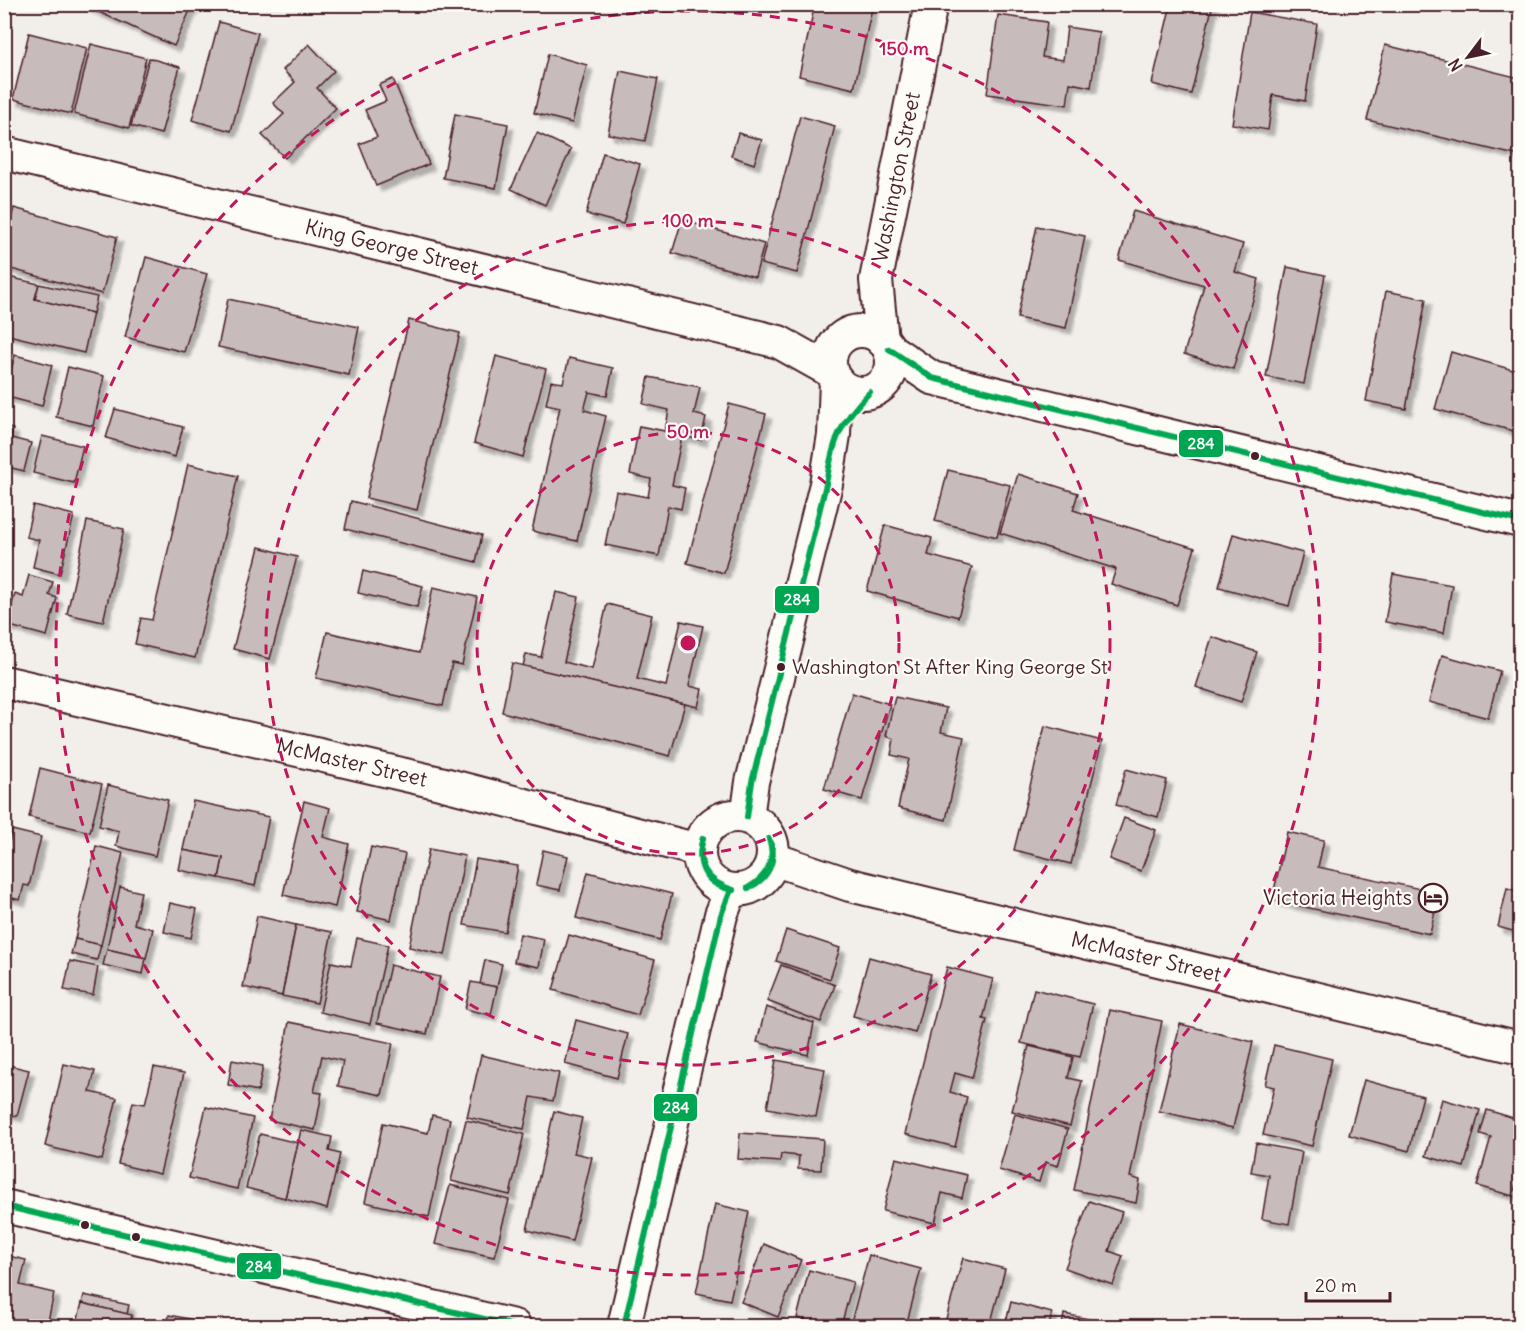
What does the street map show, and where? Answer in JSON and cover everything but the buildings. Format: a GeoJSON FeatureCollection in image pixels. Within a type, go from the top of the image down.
{"type":"FeatureCollection","features":[{"type":"Feature","properties":{"kind":"street","name":"Washington Street"},"geometry":{"type":"LineString","coordinates":[[867,340],[876,280],[931,4]]}},
{"type":"Feature","properties":{"kind":"street","name":"King George Street"},"geometry":{"type":"LineString","coordinates":[[4,153],[779,342],[867,340]]}},
{"type":"Feature","properties":{"kind":"street"},"geometry":{"type":"LineString","coordinates":[[834,435],[848,413],[877,388],[891,367],[867,340]]}},
{"type":"Feature","properties":{"kind":"street"},"geometry":{"type":"LineString","coordinates":[[747,817],[752,782],[826,484],[834,435],[832,352],[867,340],[932,378],[1521,521]]}},
{"type":"Feature","properties":{"kind":"street","name":"King George Street"},"geometry":{"type":"LineString","coordinates":[[779,342],[834,376]]}},
{"type":"Feature","properties":{"kind":"street"},"geometry":{"type":"LineString","coordinates":[[834,376],[851,391],[932,378]]}},
{"type":"Feature","properties":{"kind":"street","name":"McMaster Street"},"geometry":{"type":"LineString","coordinates":[[4,682],[428,780],[698,850]]}},
{"type":"Feature","properties":{"kind":"street"},"geometry":{"type":"LineString","coordinates":[[728,816],[747,817],[765,829],[773,849],[773,860],[770,869],[758,883],[749,888],[731,890],[722,888],[706,877],[698,850],[700,840],[711,825],[728,816]]}},
{"type":"Feature","properties":{"kind":"street","name":"McMaster Street"},"geometry":{"type":"LineString","coordinates":[[773,860],[850,885],[1521,1048]]}},
{"type":"Feature","properties":{"kind":"street"},"geometry":{"type":"LineString","coordinates":[[624,1326],[721,915],[731,890]]}},
{"type":"Feature","properties":{"kind":"street"},"geometry":{"type":"LineString","coordinates":[[4,1206],[514,1326]]}},
{"type":"Feature","properties":{"kind":"transit line","name":"284"},"geometry":{"type":"LineString","coordinates":[[889,349],[932,378],[1520,521]]}},
{"type":"Feature","properties":{"kind":"transit line","name":"284"},"geometry":{"type":"LineString","coordinates":[[747,817],[752,782],[831,456],[844,423],[870,392]]}},
{"type":"Feature","properties":{"kind":"transit line","name":"284"},"geometry":{"type":"LineString","coordinates":[[703,838],[701,856],[705,871],[716,882],[733,890]]}},
{"type":"Feature","properties":{"kind":"transit line","name":"284"},"geometry":{"type":"LineString","coordinates":[[703,838],[700,857],[704,872],[715,884],[733,890]]}},
{"type":"Feature","properties":{"kind":"transit line","name":"284"},"geometry":{"type":"LineString","coordinates":[[748,888],[760,879],[768,868],[772,854],[769,839]]}},
{"type":"Feature","properties":{"kind":"transit line","name":"284"},"geometry":{"type":"LineString","coordinates":[[748,888],[766,875],[772,862],[773,854],[769,839]]}},
{"type":"Feature","properties":{"kind":"transit line","name":"284"},"geometry":{"type":"LineString","coordinates":[[624,1326],[721,915],[731,890]]}},
{"type":"Feature","properties":{"kind":"transit line","name":"284"},"geometry":{"type":"LineString","coordinates":[[4,1206],[514,1326]]}},
{"type":"Feature","properties":{"kind":"place","name":"Washington St After King George St"},"geometry":{"type":"Point","coordinates":[781,667]}},
{"type":"Feature","properties":{"kind":"place","name":"Victoria Heights"},"geometry":{"type":"Point","coordinates":[1433,898]}}]}
